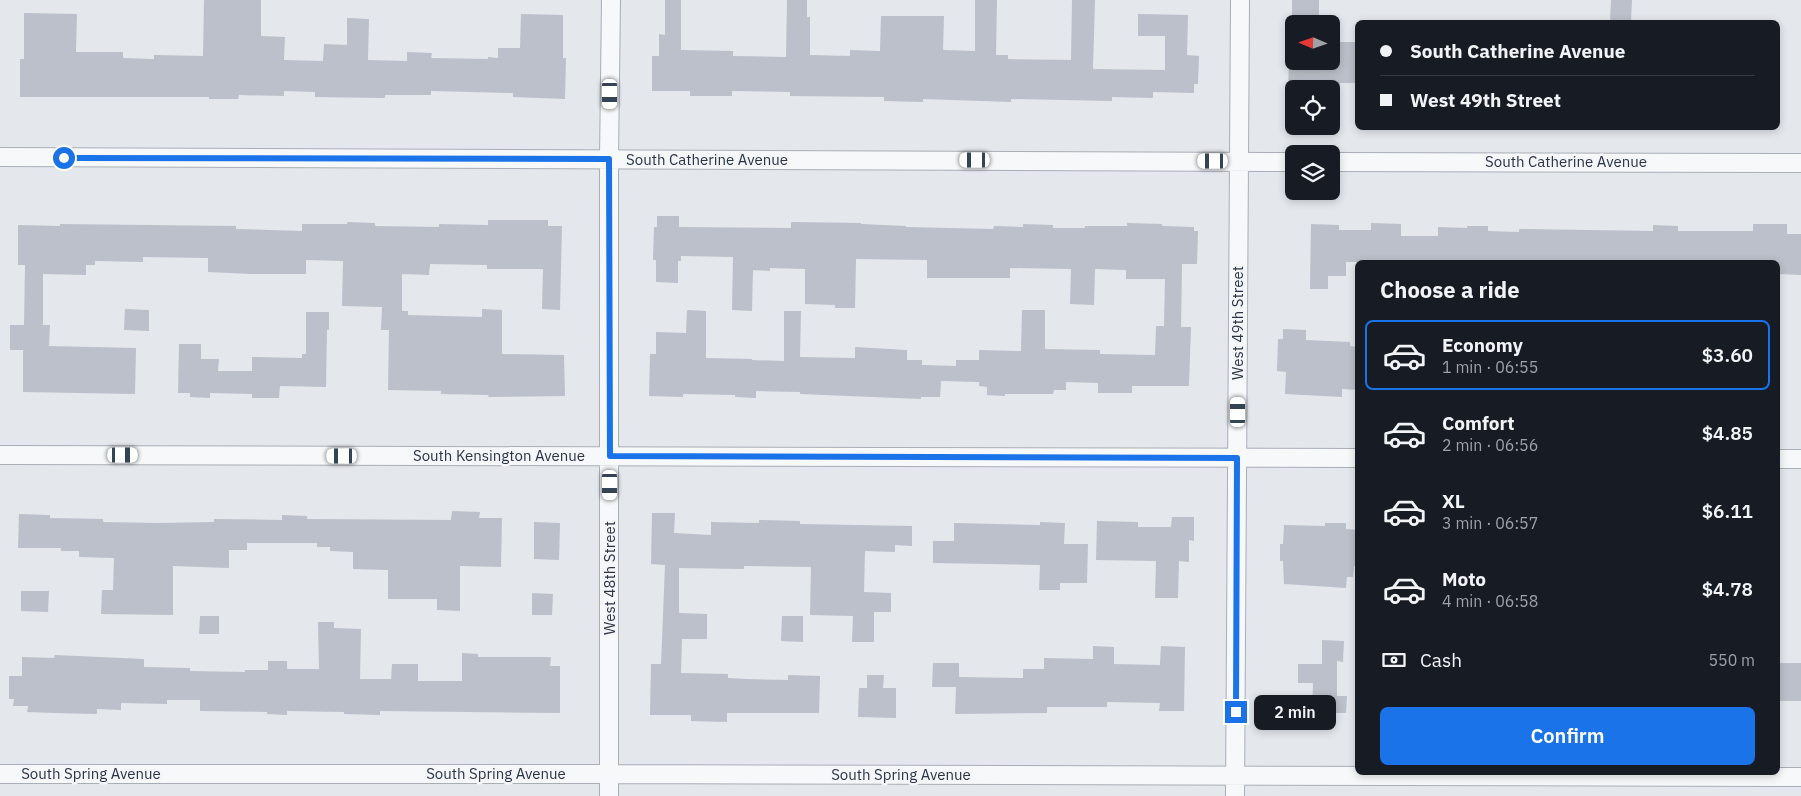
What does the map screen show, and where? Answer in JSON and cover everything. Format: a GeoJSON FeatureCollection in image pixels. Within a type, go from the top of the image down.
{"type":"FeatureCollection","features":[{"type":"Feature","properties":{"kind":"street","name":"West 48th Street"},"geometry":{"type":"LineString","coordinates":[[610,796],[609,159],[611,0]]}},
{"type":"Feature","properties":{"kind":"street","name":"West 49th Street"},"geometry":{"type":"LineString","coordinates":[[1235,796],[1240,0]]}},
{"type":"Feature","properties":{"kind":"street","name":"South Catherine Avenue"},"geometry":{"type":"LineString","coordinates":[[0,157],[1285,162]]}},
{"type":"Feature","properties":{"kind":"street","name":"South Catherine Avenue"},"geometry":{"type":"LineString","coordinates":[[1340,162],[1801,163]]}},
{"type":"Feature","properties":{"kind":"street","name":"South Kensington Avenue"},"geometry":{"type":"LineString","coordinates":[[0,455],[1355,458]]}},
{"type":"Feature","properties":{"kind":"street"},"geometry":{"type":"LineString","coordinates":[[1780,459],[1801,459]]}},
{"type":"Feature","properties":{"kind":"street","name":"South Spring Avenue"},"geometry":{"type":"LineString","coordinates":[[0,774],[1801,777]]}},
{"type":"Feature","properties":{"kind":"building"},"geometry":{"type":"Polygon","coordinates":[[[204,0],[261,0],[261,36],[285,37],[284,60],[323,61],[324,44],[347,45],[347,18],[369,19],[368,60],[407,61],[407,52],[432,53],[431,58],[498,58],[498,48],[520,48],[521,14],[563,15],[563,58],[566,58],[565,99],[513,97],[513,93],[431,91],[431,95],[385,95],[385,98],[315,97],[315,92],[284,91],[284,96],[239,95],[238,99],[209,99],[209,97],[20,97],[20,59],[24,59],[24,13],[77,14],[76,52],[123,52],[123,58],[154,59],[154,55],[203,56],[204,0]]]}},
{"type":"Feature","properties":{"kind":"building"},"geometry":{"type":"Polygon","coordinates":[[[665,0],[681,0],[681,50],[733,51],[733,56],[786,57],[787,0],[807,0],[807,17],[810,17],[810,55],[850,56],[850,50],[880,51],[881,16],[944,16],[943,50],[975,51],[975,0],[997,0],[996,55],[1008,55],[1008,59],[1071,60],[1072,0],[1095,0],[1093,69],[1165,70],[1165,36],[1138,36],[1138,14],[1188,15],[1187,55],[1199,56],[1198,84],[1194,84],[1194,93],[1153,92],[1153,98],[1112,97],[1112,101],[1011,99],[1011,102],[923,99],[923,102],[884,101],[884,97],[790,96],[790,92],[732,91],[732,96],[690,96],[690,91],[652,91],[652,56],[659,56],[659,34],[665,35],[665,0]]]}},
{"type":"Feature","properties":{"kind":"building"},"geometry":{"type":"Polygon","coordinates":[[[1292,0],[1319,0],[1319,15],[1292,15],[1292,0]]]}},
{"type":"Feature","properties":{"kind":"building"},"geometry":{"type":"Polygon","coordinates":[[[1611,0],[1632,0],[1631,20],[1610,20],[1611,0]]]}},
{"type":"Feature","properties":{"kind":"building"},"geometry":{"type":"Polygon","coordinates":[[[1340,42],[1355,42],[1355,83],[1340,83],[1340,80],[1288,80],[1289,70],[1340,70],[1340,42]]]}},
{"type":"Feature","properties":{"kind":"building"},"geometry":{"type":"Polygon","coordinates":[[[657,216],[679,216],[679,227],[791,228],[791,222],[993,229],[994,226],[1023,227],[1023,224],[1053,225],[1053,228],[1127,226],[1127,223],[1194,227],[1194,231],[1198,231],[1197,264],[1182,264],[1181,327],[1191,327],[1189,386],[1132,386],[1132,393],[1098,393],[1098,383],[1066,382],[1066,390],[1054,390],[1053,394],[1005,394],[1005,396],[987,395],[987,387],[979,386],[979,382],[941,381],[940,397],[921,397],[921,399],[756,391],[756,398],[735,397],[735,395],[683,394],[683,397],[649,396],[650,354],[656,354],[656,332],[686,333],[687,310],[706,311],[706,358],[752,360],[784,361],[784,311],[801,311],[800,357],[855,358],[855,347],[907,350],[907,360],[922,360],[922,365],[956,366],[956,360],[979,360],[979,350],[1021,351],[1022,310],[1045,310],[1045,349],[1100,350],[1100,354],[1155,355],[1156,326],[1164,326],[1165,279],[1126,279],[1126,270],[1095,269],[1094,305],[1070,304],[1071,269],[1010,268],[1010,278],[927,278],[927,260],[856,259],[855,308],[835,308],[835,305],[805,304],[805,269],[770,268],[770,271],[753,270],[752,311],[732,310],[733,257],[681,256],[681,261],[678,261],[678,283],[656,282],[656,260],[653,260],[654,227],[657,227],[657,216]]]}},
{"type":"Feature","properties":{"kind":"building"},"geometry":{"type":"Polygon","coordinates":[[[488,220],[548,220],[548,226],[562,226],[560,310],[542,309],[543,269],[487,269],[487,265],[430,264],[429,275],[402,274],[402,311],[408,311],[408,315],[482,317],[482,309],[502,310],[502,354],[564,355],[565,396],[488,397],[489,395],[441,394],[441,391],[388,390],[389,330],[381,330],[382,307],[342,306],[343,261],[306,260],[306,274],[251,274],[208,272],[208,258],[143,257],[143,262],[95,261],[95,265],[86,265],[86,275],[43,274],[43,325],[50,325],[49,346],[136,348],[135,394],[23,392],[23,350],[10,350],[10,325],[24,325],[25,265],[18,265],[18,225],[236,226],[236,229],[302,231],[302,224],[347,224],[347,222],[375,223],[375,226],[439,227],[439,224],[488,225],[488,220]]]}},
{"type":"Feature","properties":{"kind":"building"},"geometry":{"type":"Polygon","coordinates":[[[1371,223],[1401,224],[1401,236],[1438,236],[1438,227],[1467,228],[1467,226],[1488,226],[1488,231],[1519,232],[1519,229],[1653,231],[1653,225],[1678,226],[1678,231],[1753,231],[1753,224],[1787,224],[1787,234],[1801,234],[1801,275],[1780,274],[1780,260],[1355,260],[1355,262],[1346,262],[1346,276],[1328,276],[1328,289],[1310,289],[1311,224],[1339,225],[1339,230],[1371,230],[1371,223]]]}},
{"type":"Feature","properties":{"kind":"building"},"geometry":{"type":"Polygon","coordinates":[[[125,309],[149,310],[149,331],[124,330],[125,309]]]}},
{"type":"Feature","properties":{"kind":"building"},"geometry":{"type":"Polygon","coordinates":[[[306,312],[329,312],[326,387],[280,386],[279,398],[252,398],[252,394],[210,393],[210,398],[190,397],[190,393],[178,393],[179,344],[201,344],[201,359],[219,359],[218,371],[252,371],[252,357],[302,358],[302,354],[306,354],[306,312]]]}},
{"type":"Feature","properties":{"kind":"building"},"geometry":{"type":"Polygon","coordinates":[[[1283,329],[1306,330],[1306,340],[1350,342],[1350,346],[1355,347],[1355,390],[1342,389],[1342,397],[1285,394],[1286,372],[1277,371],[1278,339],[1283,339],[1283,329]]]}},
{"type":"Feature","properties":{"kind":"building"},"geometry":{"type":"Polygon","coordinates":[[[452,511],[480,512],[479,518],[502,518],[501,567],[460,566],[460,611],[437,610],[437,599],[388,599],[388,570],[353,569],[353,552],[330,551],[330,547],[317,547],[317,543],[247,543],[247,550],[229,550],[229,568],[173,566],[173,615],[101,614],[102,590],[113,590],[114,558],[79,557],[79,551],[61,551],[61,548],[18,548],[19,514],[50,515],[50,518],[103,519],[103,522],[158,523],[214,522],[214,519],[282,520],[282,515],[307,516],[307,519],[451,520],[452,511]]]}},
{"type":"Feature","properties":{"kind":"building"},"geometry":{"type":"Polygon","coordinates":[[[652,513],[675,513],[674,533],[711,535],[711,522],[759,523],[759,520],[800,521],[800,524],[912,526],[912,546],[895,545],[895,552],[865,551],[864,592],[891,593],[891,612],[874,612],[874,642],[852,642],[853,616],[810,615],[811,567],[744,566],[744,569],[679,568],[679,613],[707,614],[707,639],[682,639],[681,673],[728,674],[728,678],[788,680],[788,675],[820,676],[819,713],[727,713],[727,722],[691,721],[691,715],[650,715],[651,664],[661,664],[665,565],[651,564],[652,513]]]}},
{"type":"Feature","properties":{"kind":"building"},"geometry":{"type":"Polygon","coordinates":[[[1172,517],[1194,517],[1194,541],[1189,540],[1189,562],[1179,561],[1178,598],[1155,598],[1156,561],[1096,560],[1097,521],[1138,522],[1138,527],[1171,527],[1172,517]]]}},
{"type":"Feature","properties":{"kind":"building"},"geometry":{"type":"Polygon","coordinates":[[[534,522],[560,523],[559,560],[534,559],[534,522]]]}},
{"type":"Feature","properties":{"kind":"building"},"geometry":{"type":"Polygon","coordinates":[[[1040,522],[1065,523],[1064,544],[1088,544],[1087,583],[1060,583],[1060,590],[1039,590],[1040,565],[933,563],[933,541],[954,541],[954,523],[1040,525],[1040,522]]]}},
{"type":"Feature","properties":{"kind":"building"},"geometry":{"type":"Polygon","coordinates":[[[1325,523],[1346,523],[1346,529],[1355,530],[1355,566],[1353,577],[1347,577],[1346,588],[1284,584],[1283,561],[1280,561],[1280,544],[1283,544],[1284,525],[1325,526],[1325,523]]]}},
{"type":"Feature","properties":{"kind":"building"},"geometry":{"type":"Polygon","coordinates":[[[21,591],[49,591],[48,612],[21,611],[21,591]]]}},
{"type":"Feature","properties":{"kind":"building"},"geometry":{"type":"Polygon","coordinates":[[[532,593],[553,594],[552,615],[532,615],[532,593]]]}},
{"type":"Feature","properties":{"kind":"building"},"geometry":{"type":"Polygon","coordinates":[[[200,616],[219,616],[219,634],[199,634],[200,616]]]}},
{"type":"Feature","properties":{"kind":"building"},"geometry":{"type":"Polygon","coordinates":[[[782,616],[803,616],[803,642],[781,641],[782,616]]]}},
{"type":"Feature","properties":{"kind":"building"},"geometry":{"type":"Polygon","coordinates":[[[318,622],[334,622],[334,628],[361,629],[360,679],[391,679],[392,664],[418,664],[418,681],[462,681],[462,653],[478,654],[478,657],[551,657],[550,666],[560,666],[560,713],[380,711],[380,715],[287,711],[287,715],[267,714],[267,712],[200,711],[200,700],[167,700],[167,704],[121,703],[121,710],[97,709],[97,714],[54,713],[27,712],[28,706],[13,706],[14,699],[9,699],[9,676],[22,676],[22,657],[54,658],[55,655],[144,659],[144,667],[190,668],[190,671],[245,672],[245,670],[268,670],[268,661],[287,661],[287,669],[319,669],[318,622]]]}},
{"type":"Feature","properties":{"kind":"building"},"geometry":{"type":"Polygon","coordinates":[[[1322,640],[1344,641],[1343,662],[1337,661],[1337,696],[1347,696],[1346,713],[1336,713],[1336,719],[1312,719],[1313,683],[1298,683],[1298,664],[1322,664],[1322,640]]]}},
{"type":"Feature","properties":{"kind":"building"},"geometry":{"type":"Polygon","coordinates":[[[1093,646],[1114,647],[1114,664],[1160,665],[1161,646],[1185,647],[1184,711],[1159,711],[1160,703],[1107,702],[1107,707],[1047,707],[1047,713],[955,714],[956,687],[932,687],[933,663],[959,663],[959,677],[1023,678],[1023,669],[1044,669],[1044,658],[1093,659],[1093,646]]]}},
{"type":"Feature","properties":{"kind":"building"},"geometry":{"type":"Polygon","coordinates":[[[1780,663],[1801,663],[1801,701],[1780,701],[1780,663]]]}},
{"type":"Feature","properties":{"kind":"building"},"geometry":{"type":"Polygon","coordinates":[[[867,675],[884,675],[883,688],[896,688],[896,718],[858,717],[859,688],[867,688],[867,675]]]}},
{"type":"Feature","properties":{"kind":"route"},"geometry":{"type":"LineString","coordinates":[[64,158],[609,159],[610,456],[1237,458],[1236,712]]}}]}
